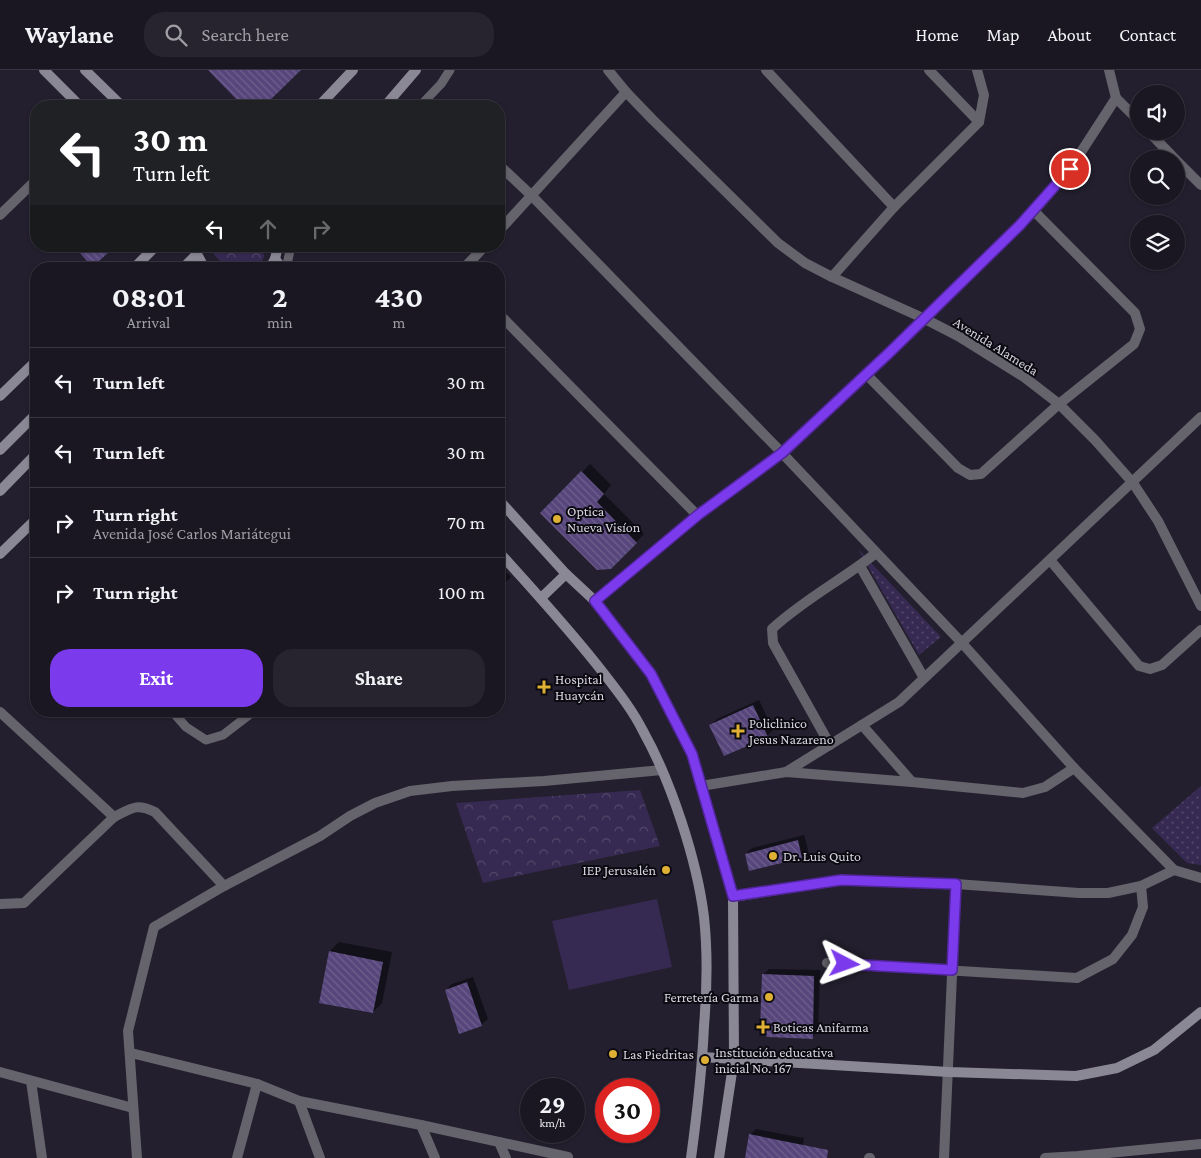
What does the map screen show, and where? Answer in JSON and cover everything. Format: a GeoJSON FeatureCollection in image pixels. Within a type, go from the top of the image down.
{"type":"FeatureCollection","features":[{"type":"Feature","properties":{"kind":"main road"},"geometry":{"type":"LineString","coordinates":[[44,70],[74,100]]}},
{"type":"Feature","properties":{"kind":"main road"},"geometry":{"type":"LineString","coordinates":[[85,70],[116,100]]}},
{"type":"Feature","properties":{"kind":"main road"},"geometry":{"type":"LineString","coordinates":[[325,100],[353,70]]}},
{"type":"Feature","properties":{"kind":"main road"},"geometry":{"type":"LineString","coordinates":[[390,100],[416,70]]}},
{"type":"Feature","properties":{"kind":"main road"},"geometry":{"type":"LineString","coordinates":[[140,262],[150,252]]}},
{"type":"Feature","properties":{"kind":"main road"},"geometry":{"type":"LineString","coordinates":[[273,262],[277,252]]}},
{"type":"Feature","properties":{"kind":"main road"},"geometry":{"type":"LineString","coordinates":[[275,259],[278,262]]}},
{"type":"Feature","properties":{"kind":"main road"},"geometry":{"type":"LineString","coordinates":[[0,396],[30,367]]}},
{"type":"Feature","properties":{"kind":"main road"},"geometry":{"type":"LineString","coordinates":[[0,450],[30,420]]}},
{"type":"Feature","properties":{"kind":"main road"},"geometry":{"type":"LineString","coordinates":[[0,491],[30,460]]}},
{"type":"Feature","properties":{"kind":"main road"},"geometry":{"type":"LineString","coordinates":[[505,507],[566,574],[595,601],[651,674],[692,754],[733,896],[734,1059],[719,1158]]}},
{"type":"Feature","properties":{"kind":"main road"},"geometry":{"type":"LineString","coordinates":[[0,554],[30,525]]}},
{"type":"Feature","properties":{"kind":"main road"},"geometry":{"type":"LineString","coordinates":[[505,559],[584,647],[620,695],[643,730],[662,770],[680,819],[695,870],[704,917],[707,976],[699,1102],[691,1158]]}},
{"type":"Feature","properties":{"kind":"main road"},"geometry":{"type":"LineString","coordinates":[[541,598],[566,574]]}},
{"type":"Feature","properties":{"kind":"main road"},"geometry":{"type":"LineString","coordinates":[[702,1057],[949,1072],[1076,1076],[1118,1068],[1154,1050],[1201,1012]]}},
{"type":"Feature","properties":{"kind":"street","name":"Avenida Alameda"},"geometry":{"type":"LineString","coordinates":[[608,70],[626,92],[778,243],[805,263],[958,336],[1024,377],[1059,404],[1095,440],[1132,482],[1158,521],[1201,606]]}},
{"type":"Feature","properties":{"kind":"street"},"geometry":{"type":"LineString","coordinates":[[766,70],[894,207]]}},
{"type":"Feature","properties":{"kind":"street"},"geometry":{"type":"LineString","coordinates":[[929,70],[979,122]]}},
{"type":"Feature","properties":{"kind":"street"},"geometry":{"type":"LineString","coordinates":[[832,277],[894,207],[979,122],[984,95],[977,70]]}},
{"type":"Feature","properties":{"kind":"street"},"geometry":{"type":"LineString","coordinates":[[1109,70],[1116,98],[1130,112]]}},
{"type":"Feature","properties":{"kind":"street"},"geometry":{"type":"LineString","coordinates":[[505,225],[626,92]]}},
{"type":"Feature","properties":{"kind":"street"},"geometry":{"type":"LineString","coordinates":[[595,601],[698,515],[782,453],[867,375],[1034,211],[1070,169],[1116,98]]}},
{"type":"Feature","properties":{"kind":"street"},"geometry":{"type":"LineString","coordinates":[[1157,140],[1167,150]]}},
{"type":"Feature","properties":{"kind":"street"},"geometry":{"type":"LineString","coordinates":[[1185,168],[1201,185]]}},
{"type":"Feature","properties":{"kind":"street"},"geometry":{"type":"LineString","coordinates":[[505,171],[532,196],[782,453],[962,643],[1074,768],[1174,870],[1201,878]]}},
{"type":"Feature","properties":{"kind":"street"},"geometry":{"type":"LineString","coordinates":[[1,213],[30,186]]}},
{"type":"Feature","properties":{"kind":"street"},"geometry":{"type":"LineString","coordinates":[[867,375],[958,468],[970,475],[981,474],[1059,404],[1134,344],[1140,329],[1135,313],[1034,211]]}},
{"type":"Feature","properties":{"kind":"street"},"geometry":{"type":"LineString","coordinates":[[469,262],[479,252]]}},
{"type":"Feature","properties":{"kind":"street"},"geometry":{"type":"LineString","coordinates":[[505,320],[698,515]]}},
{"type":"Feature","properties":{"kind":"street"},"geometry":{"type":"LineString","coordinates":[[786,772],[899,702],[1201,417]]}},
{"type":"Feature","properties":{"kind":"street"},"geometry":{"type":"LineString","coordinates":[[830,745],[773,644],[772,629],[783,618],[876,553]]}},
{"type":"Feature","properties":{"kind":"street"},"geometry":{"type":"LineString","coordinates":[[1050,560],[1139,666],[1150,669],[1162,665],[1201,630]]}},
{"type":"Feature","properties":{"kind":"street"},"geometry":{"type":"LineString","coordinates":[[860,566],[924,678]]}},
{"type":"Feature","properties":{"kind":"street"},"geometry":{"type":"LineString","coordinates":[[0,712],[114,816]]}},
{"type":"Feature","properties":{"kind":"street"},"geometry":{"type":"LineString","coordinates":[[862,725],[912,782]]}},
{"type":"Feature","properties":{"kind":"street"},"geometry":{"type":"LineString","coordinates":[[701,786],[786,772],[1023,793],[1045,787],[1074,768]]}},
{"type":"Feature","properties":{"kind":"street"},"geometry":{"type":"LineString","coordinates":[[137,1158],[128,1031],[154,928],[224,886],[320,836],[350,816],[375,803],[410,791],[452,786],[544,782],[662,770]]}},
{"type":"Feature","properties":{"kind":"street"},"geometry":{"type":"LineString","coordinates":[[0,904],[24,903],[114,816],[132,808],[143,806],[155,812],[224,886]]}},
{"type":"Feature","properties":{"kind":"street"},"geometry":{"type":"LineString","coordinates":[[733,896],[841,880],[956,884],[1108,893],[1141,886],[1174,870]]}},
{"type":"Feature","properties":{"kind":"street"},"geometry":{"type":"LineString","coordinates":[[944,1158],[956,884]]}},
{"type":"Feature","properties":{"kind":"street"},"geometry":{"type":"LineString","coordinates":[[828,963],[1078,978],[1113,960],[1132,934],[1142,907],[1141,886]]}},
{"type":"Feature","properties":{"kind":"street"},"geometry":{"type":"LineString","coordinates":[[130,1053],[257,1084],[298,1101],[421,1125],[567,1158]]}},
{"type":"Feature","properties":{"kind":"street"},"geometry":{"type":"LineString","coordinates":[[0,1072],[133,1108]]}},
{"type":"Feature","properties":{"kind":"street"},"geometry":{"type":"LineString","coordinates":[[31,1080],[42,1158]]}},
{"type":"Feature","properties":{"kind":"street"},"geometry":{"type":"LineString","coordinates":[[237,1158],[257,1084]]}},
{"type":"Feature","properties":{"kind":"street"},"geometry":{"type":"LineString","coordinates":[[298,1101],[320,1158]]}},
{"type":"Feature","properties":{"kind":"street"},"geometry":{"type":"LineString","coordinates":[[421,1125],[435,1158]]}},
{"type":"Feature","properties":{"kind":"street"},"geometry":{"type":"LineString","coordinates":[[499,1142],[506,1158]]}},
{"type":"Feature","properties":{"kind":"street"},"geometry":{"type":"LineString","coordinates":[[1045,1158],[1080,1157],[1201,1144]]}},
{"type":"Feature","properties":{"kind":"lane"},"geometry":{"type":"LineString","coordinates":[[426,100],[441,84],[450,70]]}},
{"type":"Feature","properties":{"kind":"lane"},"geometry":{"type":"LineString","coordinates":[[177,717],[186,727],[206,740],[223,735],[246,717]]}},
{"type":"Feature","properties":{"kind":"green space"},"geometry":{"type":"Polygon","coordinates":[[[212,252],[263,252],[264,256],[262,262],[221,262],[212,252]]]}},
{"type":"Feature","properties":{"kind":"green space"},"geometry":{"type":"Polygon","coordinates":[[[858,549],[941,637],[919,655],[858,549]]]}},
{"type":"Feature","properties":{"kind":"green space"},"geometry":{"type":"Polygon","coordinates":[[[1201,786],[1201,865],[1187,863],[1152,828],[1201,786]]]}},
{"type":"Feature","properties":{"kind":"green space"},"geometry":{"type":"Polygon","coordinates":[[[640,790],[660,846],[483,883],[456,803],[640,790]]]}},
{"type":"Feature","properties":{"kind":"green space"},"geometry":{"type":"Polygon","coordinates":[[[657,899],[672,967],[569,990],[552,921],[657,899]]]}},
{"type":"Feature","properties":{"kind":"building"},"geometry":{"type":"Polygon","coordinates":[[[208,70],[301,70],[270,100],[237,100],[208,70]]]}},
{"type":"Feature","properties":{"kind":"building"},"geometry":{"type":"Polygon","coordinates":[[[79,252],[109,252],[98,262],[88,262],[79,252]]]}},
{"type":"Feature","properties":{"kind":"building"},"geometry":{"type":"Polygon","coordinates":[[[581,471],[604,494],[597,502],[637,543],[611,569],[597,570],[540,513],[581,471]]]}},
{"type":"Feature","properties":{"kind":"building","name":"Policlinico Jesus Nazareno"},"geometry":{"type":"Polygon","coordinates":[[[753,705],[768,737],[724,756],[709,725],[753,705]]]}},
{"type":"Feature","properties":{"kind":"building","name":"Dr. Luis Quito"},"geometry":{"type":"Polygon","coordinates":[[[798,840],[802,858],[749,871],[745,854],[798,840]]]}},
{"type":"Feature","properties":{"kind":"building"},"geometry":{"type":"Polygon","coordinates":[[[329,951],[383,962],[373,1013],[319,1003],[329,951]]]}},
{"type":"Feature","properties":{"kind":"building"},"geometry":{"type":"Polygon","coordinates":[[[762,974],[814,976],[813,1039],[767,1037],[760,1030],[762,974]]]}},
{"type":"Feature","properties":{"kind":"building"},"geometry":{"type":"Polygon","coordinates":[[[467,982],[482,1026],[459,1034],[445,990],[467,982]]]}},
{"type":"Feature","properties":{"kind":"building"},"geometry":{"type":"Polygon","coordinates":[[[749,1134],[828,1150],[827,1158],[745,1158],[749,1134]]]}},
{"type":"Feature","properties":{"kind":"place","name":"Optica Nueva Visíon"},"geometry":{"type":"Point","coordinates":[557,519]}},
{"type":"Feature","properties":{"kind":"place","name":"Hospital Huaycán"},"geometry":{"type":"Point","coordinates":[544,687]}},
{"type":"Feature","properties":{"kind":"place","name":"Policlinico Jesus Nazareno"},"geometry":{"type":"Point","coordinates":[738,731]}},
{"type":"Feature","properties":{"kind":"place","name":"Dr. Luis Quito"},"geometry":{"type":"Point","coordinates":[773,856]}},
{"type":"Feature","properties":{"kind":"place","name":"IEP Jerusalén"},"geometry":{"type":"Point","coordinates":[666,870]}},
{"type":"Feature","properties":{"kind":"place","name":"Ferretería Garma"},"geometry":{"type":"Point","coordinates":[769,997]}},
{"type":"Feature","properties":{"kind":"place","name":"Boticas Anifarma"},"geometry":{"type":"Point","coordinates":[763,1027]}},
{"type":"Feature","properties":{"kind":"place","name":"Las Piedritas"},"geometry":{"type":"Point","coordinates":[613,1054]}},
{"type":"Feature","properties":{"kind":"place","name":"Institución educativa inicial No. 167"},"geometry":{"type":"Point","coordinates":[705,1060]}},
{"type":"Feature","properties":{"kind":"route"},"geometry":{"type":"LineString","coordinates":[[845,964],[952,970],[956,884],[841,880],[733,896],[692,754],[651,674],[595,601],[698,515],[782,453],[925,319],[1034,211],[1070,169]]}}]}
